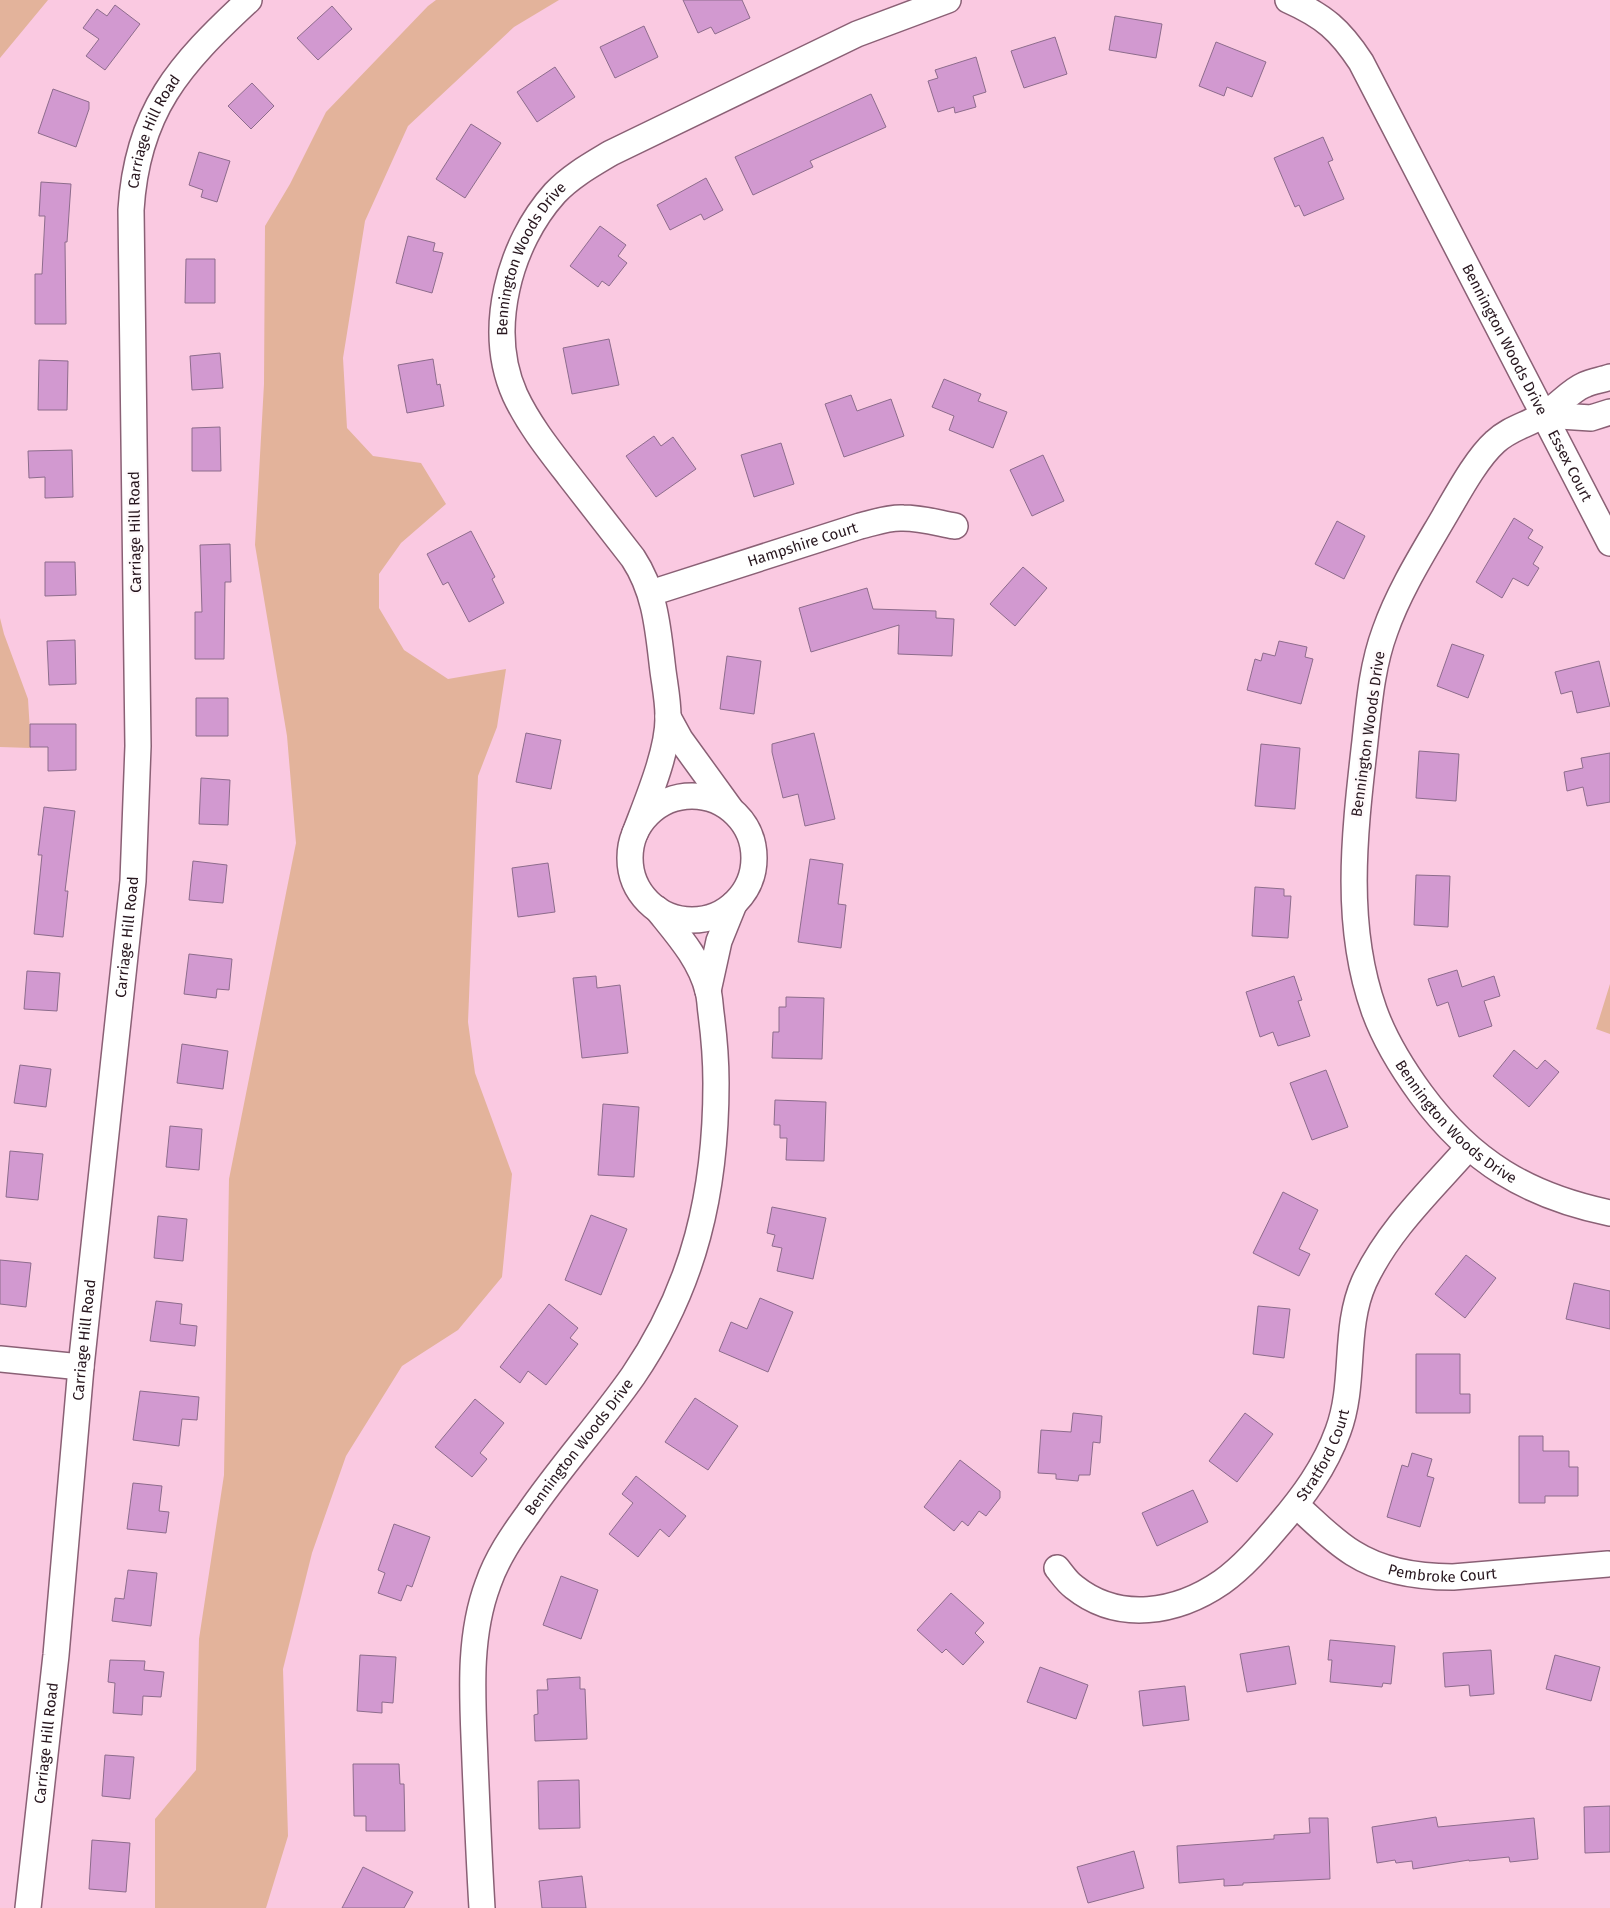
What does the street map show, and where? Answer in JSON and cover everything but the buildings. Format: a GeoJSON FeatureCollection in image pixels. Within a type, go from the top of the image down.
{"type":"FeatureCollection","features":[{"type":"Feature","properties":{"kind":"street","name":"Carriage Hill Road"},"geometry":{"type":"LineString","coordinates":[[28,1908],[56,1655],[81,1367],[133,881],[138,746],[131,210],[133,180],[143,139],[151,118],[165,93],[201,47],[248,0]]}},
{"type":"Feature","properties":{"kind":"street","name":"Bennington Woods Drive"},"geometry":{"type":"LineString","coordinates":[[482,1908],[473,1679],[477,1628],[482,1602],[495,1565],[507,1543],[541,1495],[634,1374],[660,1330],[687,1271],[704,1216],[714,1159],[716,1068],[708,991],[694,958],[685,942],[657,909],[641,894],[632,876],[630,858],[635,833],[656,774],[668,717],[656,618],[651,593],[644,575],[634,558],[546,446],[524,413],[515,394],[506,366],[503,316],[512,268],[526,235],[541,210],[556,192],[583,169],[611,153],[857,34],[948,0]]}},
{"type":"Feature","properties":{"kind":"street","name":"Bennington Woods Drive"},"geometry":{"type":"LineString","coordinates":[[1288,0],[1308,9],[1332,25],[1352,48],[1361,62],[1544,415],[1519,425],[1492,444],[1455,499],[1405,587],[1388,624],[1376,660],[1356,826],[1354,909],[1357,944],[1365,980],[1382,1029],[1402,1067],[1442,1122],[1468,1148],[1509,1177],[1534,1189],[1560,1200],[1610,1213]]}},
{"type":"Feature","properties":{"kind":"street"},"geometry":{"type":"LineString","coordinates":[[1544,415],[1583,385],[1610,377]]}},
{"type":"Feature","properties":{"kind":"street"},"geometry":{"type":"LineString","coordinates":[[1544,415],[1591,418],[1610,412]]}},
{"type":"Feature","properties":{"kind":"street","name":"Essex Court"},"geometry":{"type":"LineString","coordinates":[[1544,415],[1610,543]]}},
{"type":"Feature","properties":{"kind":"street","name":"Hampshire Court"},"geometry":{"type":"LineString","coordinates":[[651,593],[860,526],[888,519],[918,519],[955,526]]}},
{"type":"Feature","properties":{"kind":"street","name":"Bennington Woods Drive"},"geometry":{"type":"LineString","coordinates":[[668,717],[680,739],[746,828],[754,853],[750,880],[734,904],[719,941],[708,991]]}},
{"type":"Feature","properties":{"kind":"street","name":"Bennington Woods Drive"},"geometry":{"type":"LineString","coordinates":[[635,833],[650,813],[663,804],[675,799],[688,797],[707,799],[717,802],[732,811]]}},
{"type":"Feature","properties":{"kind":"street","name":"Bennington Woods Drive"},"geometry":{"type":"LineString","coordinates":[[657,909],[677,918],[698,920],[718,914],[734,904]]}},
{"type":"Feature","properties":{"kind":"street","name":"Stratford Court"},"geometry":{"type":"LineString","coordinates":[[1057,1568],[1072,1586],[1090,1598],[1108,1606],[1132,1611],[1172,1606],[1189,1600],[1222,1582],[1252,1555],[1296,1506],[1315,1478],[1338,1431],[1346,1397],[1353,1315],[1357,1300],[1370,1271],[1387,1241],[1402,1221],[1468,1148]]}},
{"type":"Feature","properties":{"kind":"street"},"geometry":{"type":"LineString","coordinates":[[0,1359],[81,1367]]}},
{"type":"Feature","properties":{"kind":"street","name":"Pembroke Court"},"geometry":{"type":"LineString","coordinates":[[1296,1506],[1352,1552],[1366,1560],[1402,1573],[1453,1577],[1608,1564]]}},
{"type":"Feature","properties":{"kind":"shaded area"},"geometry":{"type":"Polygon","coordinates":[[[0,0],[48,0],[0,58],[0,0]]]}},
{"type":"Feature","properties":{"kind":"shaded area"},"geometry":{"type":"Polygon","coordinates":[[[436,0],[559,0],[514,27],[408,126],[365,221],[343,358],[347,428],[373,456],[421,463],[446,504],[401,543],[379,574],[379,608],[404,650],[448,679],[506,669],[497,727],[478,776],[468,1022],[475,1073],[512,1174],[502,1277],[458,1330],[402,1366],[346,1456],[312,1553],[283,1669],[288,1836],[266,1908],[155,1908],[155,1819],[196,1770],[199,1639],[224,1475],[229,1179],[296,843],[287,736],[255,545],[264,384],[265,226],[290,184],[326,112],[428,6],[436,0]]]}},
{"type":"Feature","properties":{"kind":"shaded area"},"geometry":{"type":"Polygon","coordinates":[[[0,618],[28,699],[31,748],[0,747],[0,618]]]}},
{"type":"Feature","properties":{"kind":"shaded area"},"geometry":{"type":"Polygon","coordinates":[[[1610,984],[1610,1034],[1596,1029],[1610,984]]]}}]}
